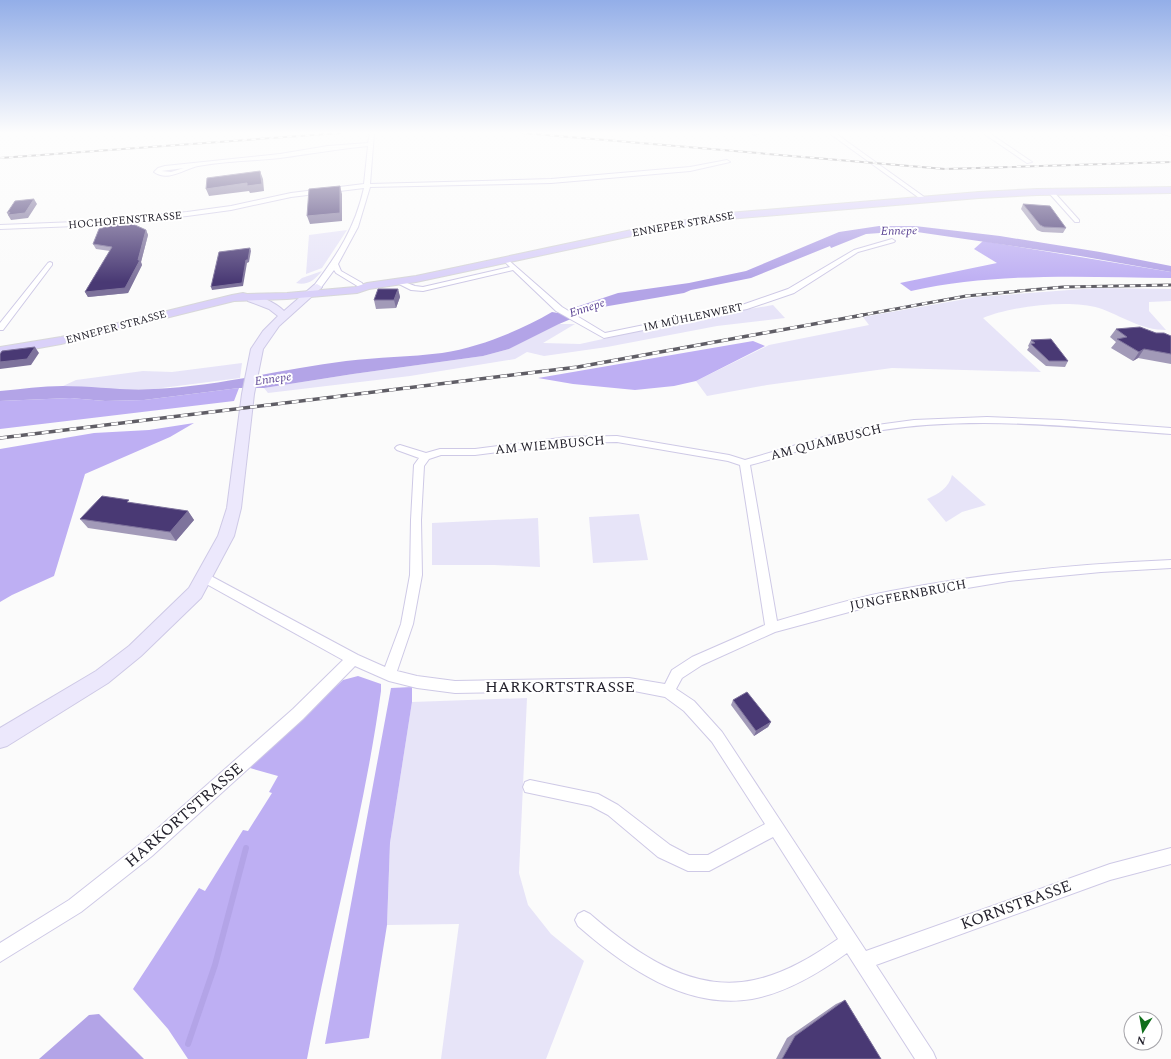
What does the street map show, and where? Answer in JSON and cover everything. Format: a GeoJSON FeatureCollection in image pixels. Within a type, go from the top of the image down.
{"type":"FeatureCollection","features":[{"type":"Feature","properties":{"kind":"main road","name":"ENNEPER STRASSE"},"geometry":{"type":"LineString","coordinates":[[0,351],[56,343],[175,311],[232,298],[265,292],[357,290],[363,286],[399,282],[633,232],[705,219],[756,213],[924,199],[1051,192],[1171,190]]}},
{"type":"Feature","properties":{"kind":"main road","name":"ENNEPER STRASSE"},"geometry":{"type":"LineString","coordinates":[[232,298],[252,298],[313,291]]}},
{"type":"Feature","properties":{"kind":"main road"},"geometry":{"type":"LineString","coordinates":[[0,739],[102,677],[135,651],[195,593],[205,578],[226,536],[234,508],[248,394],[260,343],[283,316],[313,291]]}},
{"type":"Feature","properties":{"kind":"main road"},"geometry":{"type":"LineString","coordinates":[[252,298],[273,306],[280,311],[283,316]]}},
{"type":"Feature","properties":{"kind":"street","name":"HOCHOFENSTRASSE"},"geometry":{"type":"LineString","coordinates":[[0,227],[76,224],[172,216],[231,208],[310,192],[367,185],[486,182]]}},
{"type":"Feature","properties":{"kind":"street"},"geometry":{"type":"LineString","coordinates":[[901,182],[924,199]]}},
{"type":"Feature","properties":{"kind":"street"},"geometry":{"type":"LineString","coordinates":[[313,291],[336,264],[351,238],[361,214],[367,185]]}},
{"type":"Feature","properties":{"kind":"street"},"geometry":{"type":"LineString","coordinates":[[1051,192],[1077,221]]}},
{"type":"Feature","properties":{"kind":"street","name":"IM MÜHLENWERT"},"geometry":{"type":"LineString","coordinates":[[506,260],[560,309],[604,336],[744,307],[791,291],[856,251],[892,241]]}},
{"type":"Feature","properties":{"kind":"street"},"geometry":{"type":"LineString","coordinates":[[0,328],[50,264]]}},
{"type":"Feature","properties":{"kind":"street"},"geometry":{"type":"LineString","coordinates":[[336,264],[338,272],[363,286]]}},
{"type":"Feature","properties":{"kind":"street"},"geometry":{"type":"LineString","coordinates":[[399,282],[414,288],[423,289],[515,268]]}},
{"type":"Feature","properties":{"kind":"street","name":"AM QUAMBUSCH"},"geometry":{"type":"LineString","coordinates":[[745,463],[833,438],[877,428],[951,420],[1027,420],[1170,432]]}},
{"type":"Feature","properties":{"kind":"street","name":"AM WIEMBUSCH"},"geometry":{"type":"LineString","coordinates":[[400,448],[426,456],[440,452],[475,452],[568,440],[617,439],[730,458],[745,463]]}},
{"type":"Feature","properties":{"kind":"street"},"geometry":{"type":"LineString","coordinates":[[389,675],[407,624],[416,575],[416,520],[419,465],[426,456]]}},
{"type":"Feature","properties":{"kind":"street"},"geometry":{"type":"LineString","coordinates":[[745,463],[772,628]]}},
{"type":"Feature","properties":{"kind":"street","name":"JUNGFERNBRUCH"},"geometry":{"type":"LineString","coordinates":[[668,691],[677,674],[697,661],[772,628],[834,610],[890,596],[1009,576],[1101,567],[1171,564]]}},
{"type":"Feature","properties":{"kind":"street","name":"HARKORTSTRASSE"},"geometry":{"type":"LineString","coordinates":[[205,578],[353,659],[389,675],[417,682],[455,687],[489,688],[584,684],[629,684],[668,691],[689,706],[717,737],[926,1059]]}},
{"type":"Feature","properties":{"kind":"street","name":"HARKORTSTRASSE"},"geometry":{"type":"LineString","coordinates":[[0,953],[75,906],[146,850],[298,714],[353,659]]}},
{"type":"Feature","properties":{"kind":"street"},"geometry":{"type":"LineString","coordinates":[[530,787],[593,799],[613,810],[664,851],[688,863],[709,863],[775,827]]}},
{"type":"Feature","properties":{"kind":"street","name":"KORNSTRASSE"},"geometry":{"type":"LineString","coordinates":[[863,961],[1110,872],[1171,856]]}},
{"type":"Feature","properties":{"kind":"street"},"geometry":{"type":"LineString","coordinates":[[584,920],[602,936],[641,964],[697,988],[721,992],[751,990],[776,983],[825,958],[850,941]]}},
{"type":"Feature","properties":{"kind":"shaded area"},"geometry":{"type":"Polygon","coordinates":[[[347,230],[322,268],[306,274],[309,235],[347,230]]]}},
{"type":"Feature","properties":{"kind":"shaded area"},"geometry":{"type":"Polygon","coordinates":[[[983,241],[1171,272],[1171,278],[1008,278],[943,285],[911,291],[900,283],[997,263],[974,249],[983,241]]]}},
{"type":"Feature","properties":{"kind":"shaded area"},"geometry":{"type":"Polygon","coordinates":[[[322,271],[310,282],[304,284],[296,283],[302,278],[322,271]]]}},
{"type":"Feature","properties":{"kind":"shaded area"},"geometry":{"type":"Polygon","coordinates":[[[1096,288],[1171,289],[1171,301],[1149,302],[1149,311],[1166,330],[1148,328],[1099,308],[1087,305],[1041,305],[1009,310],[983,318],[1041,372],[892,368],[767,385],[707,396],[696,381],[769,345],[869,325],[863,317],[977,297],[1096,288]]]}},
{"type":"Feature","properties":{"kind":"shaded area"},"geometry":{"type":"Polygon","coordinates":[[[773,305],[785,318],[717,326],[607,347],[544,356],[527,352],[515,359],[410,376],[268,393],[264,388],[483,356],[509,349],[559,324],[575,324],[543,343],[580,344],[703,317],[773,305]]]}},
{"type":"Feature","properties":{"kind":"shaded area"},"geometry":{"type":"Polygon","coordinates":[[[753,341],[765,346],[696,381],[674,386],[635,390],[573,384],[538,378],[753,341]]]}},
{"type":"Feature","properties":{"kind":"shaded area"},"geometry":{"type":"Polygon","coordinates":[[[242,363],[240,378],[154,389],[107,389],[63,386],[76,380],[143,371],[172,372],[242,363]]]}},
{"type":"Feature","properties":{"kind":"shaded area"},"geometry":{"type":"Polygon","coordinates":[[[239,388],[234,401],[0,429],[0,401],[70,398],[105,401],[144,400],[239,388]]]}},
{"type":"Feature","properties":{"kind":"shaded area"},"geometry":{"type":"Polygon","coordinates":[[[194,423],[170,437],[85,474],[54,576],[0,602],[0,449],[94,433],[149,430],[194,423]]]}},
{"type":"Feature","properties":{"kind":"shaded area"},"geometry":{"type":"Polygon","coordinates":[[[952,475],[986,505],[962,512],[946,522],[927,499],[939,493],[946,487],[951,480],[952,475]]]}},
{"type":"Feature","properties":{"kind":"shaded area"},"geometry":{"type":"Polygon","coordinates":[[[639,514],[648,560],[593,563],[589,517],[639,514]]]}},
{"type":"Feature","properties":{"kind":"shaded area"},"geometry":{"type":"Polygon","coordinates":[[[538,518],[540,567],[432,565],[432,523],[538,518]]]}},
{"type":"Feature","properties":{"kind":"shaded area"},"geometry":{"type":"Polygon","coordinates":[[[358,676],[381,684],[381,691],[366,784],[307,1059],[188,1059],[168,1029],[133,989],[199,888],[205,891],[243,830],[248,831],[272,793],[269,792],[278,776],[250,768],[252,764],[343,680],[358,676]]]}},
{"type":"Feature","properties":{"kind":"shaded area"},"geometry":{"type":"Polygon","coordinates":[[[412,687],[412,702],[390,843],[387,925],[369,1038],[325,1044],[391,688],[412,687]]]}},
{"type":"Feature","properties":{"kind":"shaded area"},"geometry":{"type":"Polygon","coordinates":[[[527,698],[519,873],[528,905],[551,934],[584,961],[546,1059],[441,1059],[459,924],[387,925],[390,843],[412,702],[527,698]]]}},
{"type":"Feature","properties":{"kind":"water","name":"Ennepe"},"geometry":{"type":"Polygon","coordinates":[[[879,226],[915,226],[1000,236],[1100,252],[1171,266],[1171,272],[1080,256],[917,232],[866,234],[831,248],[830,246],[751,278],[691,290],[684,293],[597,308],[559,324],[509,349],[483,356],[264,388],[239,388],[144,400],[105,401],[70,398],[0,401],[0,391],[55,386],[131,389],[178,387],[226,381],[346,361],[442,353],[471,347],[513,332],[552,312],[558,313],[618,293],[689,283],[746,271],[839,232],[879,226]]]}},
{"type":"Feature","properties":{"kind":"water"},"geometry":{"type":"Polygon","coordinates":[[[99,1014],[144,1059],[39,1059],[89,1015],[99,1014]]]}},
{"type":"Feature","properties":{"kind":"building"},"geometry":{"type":"Polygon","coordinates":[[[207,182],[262,182],[262,184],[247,186],[247,183],[206,189],[207,182]]]}},
{"type":"Feature","properties":{"kind":"building"},"geometry":{"type":"Polygon","coordinates":[[[340,186],[340,213],[307,216],[309,189],[340,186]]]}},
{"type":"Feature","properties":{"kind":"building"},"geometry":{"type":"Polygon","coordinates":[[[34,199],[25,213],[8,215],[10,212],[7,213],[15,201],[34,199]]]}},
{"type":"Feature","properties":{"kind":"building"},"geometry":{"type":"Polygon","coordinates":[[[1023,204],[1050,206],[1066,228],[1044,227],[1040,225],[1023,204]]]}},
{"type":"Feature","properties":{"kind":"building"},"geometry":{"type":"Polygon","coordinates":[[[112,225],[135,225],[146,230],[138,260],[140,260],[125,288],[85,292],[112,247],[93,244],[99,229],[112,225]]]}},
{"type":"Feature","properties":{"kind":"building"},"geometry":{"type":"Polygon","coordinates":[[[250,248],[248,260],[246,260],[242,283],[211,287],[219,252],[250,248]]]}},
{"type":"Feature","properties":{"kind":"building"},"geometry":{"type":"Polygon","coordinates":[[[378,289],[398,289],[394,300],[374,300],[378,289]]]}},
{"type":"Feature","properties":{"kind":"building"},"geometry":{"type":"Polygon","coordinates":[[[1140,327],[1156,333],[1164,333],[1171,336],[1171,354],[1144,349],[1139,352],[1117,339],[1127,337],[1116,329],[1140,327]]]}},
{"type":"Feature","properties":{"kind":"building"},"geometry":{"type":"Polygon","coordinates":[[[1051,339],[1068,361],[1049,361],[1031,344],[1035,343],[1031,340],[1051,339]]]}},
{"type":"Feature","properties":{"kind":"building"},"geometry":{"type":"Polygon","coordinates":[[[35,347],[27,359],[0,362],[0,354],[2,351],[35,347]]]}},
{"type":"Feature","properties":{"kind":"building"},"geometry":{"type":"Polygon","coordinates":[[[102,496],[129,500],[127,502],[188,511],[170,532],[80,519],[102,496]]]}},
{"type":"Feature","properties":{"kind":"building"},"geometry":{"type":"Polygon","coordinates":[[[747,692],[771,722],[756,731],[733,700],[747,692]]]}},
{"type":"Feature","properties":{"kind":"building"},"geometry":{"type":"Polygon","coordinates":[[[845,1000],[881,1059],[782,1059],[795,1036],[845,1000]]]}},
{"type":"Feature","properties":{"kind":"waterway"},"geometry":{"type":"LineString","coordinates":[[188,1044],[215,965],[246,848]]}},
{"type":"Feature","properties":{"kind":"railway"},"geometry":{"type":"LineString","coordinates":[[857,316],[966,296],[1063,287],[1171,285]]}},
{"type":"Feature","properties":{"kind":"railway"},"geometry":{"type":"LineString","coordinates":[[0,438],[578,367],[863,315]]}}]}
